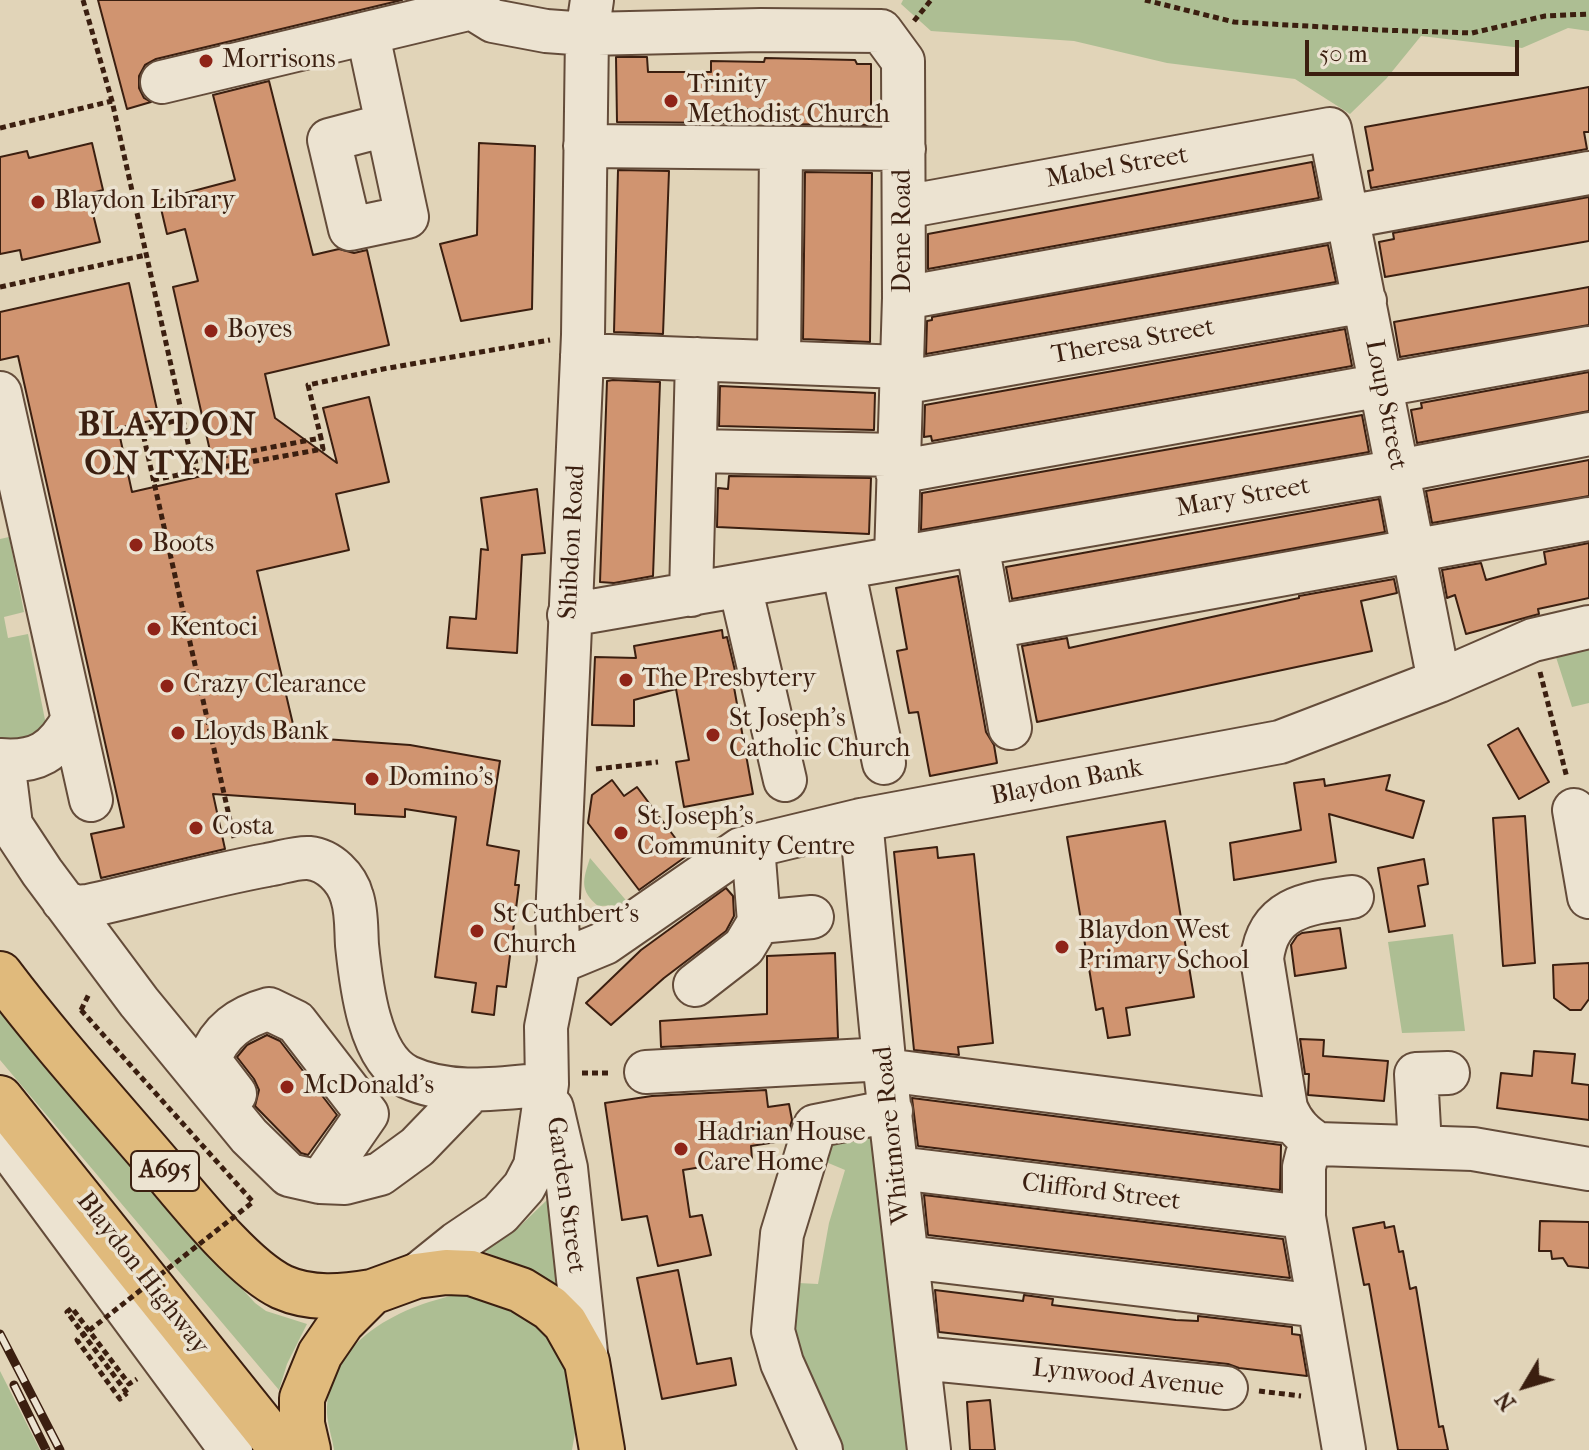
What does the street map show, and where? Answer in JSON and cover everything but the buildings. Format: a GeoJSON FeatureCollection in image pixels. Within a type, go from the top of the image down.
{"type":"FeatureCollection","features":[{"type":"Feature","properties":{"kind":"main road","name":"A695"},"geometry":{"type":"LineString","coordinates":[[0,974],[35,1020],[203,1216],[259,1272],[281,1287],[305,1295],[339,1297],[372,1292]]}},
{"type":"Feature","properties":{"kind":"main road","name":"Blaydon Highway"},"geometry":{"type":"LineString","coordinates":[[0,1098],[282,1450]]}},
{"type":"Feature","properties":{"kind":"main road"},"geometry":{"type":"LineString","coordinates":[[308,1450],[301,1407],[320,1354],[342,1322],[372,1292],[416,1276],[446,1272],[471,1273],[521,1290],[550,1308],[565,1323],[587,1362],[598,1442]]}},
{"type":"Feature","properties":{"kind":"street"},"geometry":{"type":"LineString","coordinates":[[162,82],[296,49],[479,10],[546,31],[590,17]]}},
{"type":"Feature","properties":{"kind":"street","name":"Dene Road"},"geometry":{"type":"LineString","coordinates":[[590,17],[761,30],[881,31],[903,61],[904,298],[896,558]]}},
{"type":"Feature","properties":{"kind":"street","name":"Shibdon Road"},"geometry":{"type":"LineString","coordinates":[[562,1078],[546,1027],[559,962],[557,919],[582,345],[590,17]]}},
{"type":"Feature","properties":{"kind":"street"},"geometry":{"type":"LineString","coordinates":[[368,35],[386,125]]}},
{"type":"Feature","properties":{"kind":"street","name":"Mabel Street"},"geometry":{"type":"LineString","coordinates":[[904,207],[1330,129]]}},
{"type":"Feature","properties":{"kind":"street","name":"Loup Street"},"geometry":{"type":"LineString","coordinates":[[1330,129],[1439,681]]}},
{"type":"Feature","properties":{"kind":"street"},"geometry":{"type":"LineString","coordinates":[[585,146],[904,149]]}},
{"type":"Feature","properties":{"kind":"street"},"geometry":{"type":"LineString","coordinates":[[779,362],[781,148]]}},
{"type":"Feature","properties":{"kind":"street"},"geometry":{"type":"LineString","coordinates":[[904,298],[1589,173]]}},
{"type":"Feature","properties":{"kind":"street","name":"Theresa Street"},"geometry":{"type":"LineString","coordinates":[[582,345],[697,359],[779,362],[902,375],[1365,301]]}},
{"type":"Feature","properties":{"kind":"street"},"geometry":{"type":"LineString","coordinates":[[695,451],[898,463],[1589,348]]}},
{"type":"Feature","properties":{"kind":"street"},"geometry":{"type":"LineString","coordinates":[[691,595],[697,359]]}},
{"type":"Feature","properties":{"kind":"street"},"geometry":{"type":"LineString","coordinates":[[0,393],[9,478],[73,719],[91,800]]}},
{"type":"Feature","properties":{"kind":"street","name":"Mary Street"},"geometry":{"type":"LineString","coordinates":[[569,615],[1399,471],[1589,434]]}},
{"type":"Feature","properties":{"kind":"street"},"geometry":{"type":"LineString","coordinates":[[992,627],[1589,519]]}},
{"type":"Feature","properties":{"kind":"street"},"geometry":{"type":"LineString","coordinates":[[977,544],[1010,728]]}},
{"type":"Feature","properties":{"kind":"street"},"geometry":{"type":"LineString","coordinates":[[843,568],[884,763]]}},
{"type":"Feature","properties":{"kind":"street"},"geometry":{"type":"LineString","coordinates":[[740,586],[785,780]]}},
{"type":"Feature","properties":{"kind":"street","name":"Blaydon Bank"},"geometry":{"type":"LineString","coordinates":[[559,962],[605,943],[741,849],[861,820],[1280,742],[1439,681],[1533,640],[1589,627]]}},
{"type":"Feature","properties":{"kind":"street"},"geometry":{"type":"LineString","coordinates":[[73,719],[62,738],[40,756],[0,763],[4,769],[5,821],[139,1002],[249,1136],[304,1178],[345,1183],[380,1174],[417,1147],[471,1091]]}},
{"type":"Feature","properties":{"kind":"street"},"geometry":{"type":"LineString","coordinates":[[1574,810],[1589,897]]}},
{"type":"Feature","properties":{"kind":"street","name":"Whitmore Road"},"geometry":{"type":"LineString","coordinates":[[861,820],[929,1450]]}},
{"type":"Feature","properties":{"kind":"street"},"geometry":{"type":"LineString","coordinates":[[5,821],[60,855],[92,892],[117,895],[158,891]]}},
{"type":"Feature","properties":{"kind":"street"},"geometry":{"type":"LineString","coordinates":[[695,985],[744,947],[759,922],[753,846]]}},
{"type":"Feature","properties":{"kind":"street"},"geometry":{"type":"LineString","coordinates":[[63,901],[76,907],[88,906],[241,870],[308,858],[323,862],[348,885],[353,898],[357,949],[370,1018],[383,1054],[393,1066],[407,1077],[471,1091],[562,1078]]}},
{"type":"Feature","properties":{"kind":"street"},"geometry":{"type":"LineString","coordinates":[[1344,1450],[1304,1217],[1305,1133],[1286,1108],[1262,959],[1271,931],[1293,910],[1307,903],[1352,897]]}},
{"type":"Feature","properties":{"kind":"street"},"geometry":{"type":"LineString","coordinates":[[759,922],[812,917]]}},
{"type":"Feature","properties":{"kind":"street"},"geometry":{"type":"LineString","coordinates":[[269,1009],[296,1022],[367,1114],[304,1178],[275,1149],[209,1060],[216,1042],[242,1019],[269,1009]]}},
{"type":"Feature","properties":{"kind":"street"},"geometry":{"type":"LineString","coordinates":[[646,1072],[885,1064],[1305,1133],[1473,1149],[1589,1169]]}},
{"type":"Feature","properties":{"kind":"street"},"geometry":{"type":"LineString","coordinates":[[1420,1146],[1416,1074],[1448,1073]]}},
{"type":"Feature","properties":{"kind":"street","name":"Garden Street"},"geometry":{"type":"LineString","coordinates":[[416,1276],[500,1214],[524,1187],[535,1166],[562,1078]]}},
{"type":"Feature","properties":{"kind":"street","name":"Garden Street"},"geometry":{"type":"LineString","coordinates":[[562,1078],[566,1168],[587,1362]]}},
{"type":"Feature","properties":{"kind":"street"},"geometry":{"type":"LineString","coordinates":[[821,1450],[782,1363],[773,1331],[782,1234],[815,1126],[891,1111]]}},
{"type":"Feature","properties":{"kind":"street"},"geometry":{"type":"LineString","coordinates":[[0,1137],[231,1450]]}},
{"type":"Feature","properties":{"kind":"street","name":"Clifford Street"},"geometry":{"type":"LineString","coordinates":[[898,1168],[1304,1217]]}},
{"type":"Feature","properties":{"kind":"street"},"geometry":{"type":"LineString","coordinates":[[907,1257],[1319,1306]]}},
{"type":"Feature","properties":{"kind":"street","name":"Lynwood Avenue"},"geometry":{"type":"LineString","coordinates":[[920,1358],[1226,1388]]}},
{"type":"Feature","properties":{"kind":"path"},"geometry":{"type":"LineString","coordinates":[[83,0],[112,101],[194,472]]}},
{"type":"Feature","properties":{"kind":"path"},"geometry":{"type":"LineString","coordinates":[[1145,0],[1234,22],[1472,33],[1545,16],[1589,14]]}},
{"type":"Feature","properties":{"kind":"path"},"geometry":{"type":"LineString","coordinates":[[0,128],[112,101]]}},
{"type":"Feature","properties":{"kind":"path"},"geometry":{"type":"LineString","coordinates":[[0,287],[146,255]]}},
{"type":"Feature","properties":{"kind":"path"},"geometry":{"type":"LineString","coordinates":[[153,480],[323,449],[308,385],[383,369],[582,345]]}},
{"type":"Feature","properties":{"kind":"path"},"geometry":{"type":"LineString","coordinates":[[183,419],[142,429],[241,870]]}},
{"type":"Feature","properties":{"kind":"path"},"geometry":{"type":"LineString","coordinates":[[192,462],[321,438]]}},
{"type":"Feature","properties":{"kind":"path"},"geometry":{"type":"LineString","coordinates":[[1533,640],[1574,810]]}},
{"type":"Feature","properties":{"kind":"path"},"geometry":{"type":"LineString","coordinates":[[563,773],[658,762]]}},
{"type":"Feature","properties":{"kind":"path"},"geometry":{"type":"LineString","coordinates":[[81,1010],[253,1202],[124,1304],[101,1322],[89,1331],[77,1340],[120,1399],[127,1393],[84,1335],[75,1324],[67,1312],[72,1308],[82,1321],[91,1333],[129,1384]]}},
{"type":"Feature","properties":{"kind":"path"},"geometry":{"type":"LineString","coordinates":[[562,1078],[646,1072]]}},
{"type":"Feature","properties":{"kind":"path","name":"Lynwood Avenue"},"geometry":{"type":"LineString","coordinates":[[1226,1388],[1337,1399]]}},
{"type":"Feature","properties":{"kind":"green space"},"geometry":{"type":"Polygon","coordinates":[[[903,0],[1589,0],[1589,31],[1568,28],[1522,48],[1421,36],[1386,79],[1350,114],[1295,79],[1167,63],[1074,41],[931,31],[901,4],[903,0]]]}},
{"type":"Feature","properties":{"kind":"green space"},"geometry":{"type":"Polygon","coordinates":[[[9,537],[24,612],[4,617],[8,638],[28,634],[47,730],[0,760],[0,539],[9,537]]]}},
{"type":"Feature","properties":{"kind":"green space"},"geometry":{"type":"Polygon","coordinates":[[[1589,646],[1589,703],[1572,707],[1555,654],[1589,646]]]}},
{"type":"Feature","properties":{"kind":"green space"},"geometry":{"type":"Polygon","coordinates":[[[590,858],[630,905],[598,906],[592,900],[584,884],[590,858]]]}},
{"type":"Feature","properties":{"kind":"green space"},"geometry":{"type":"Polygon","coordinates":[[[1453,934],[1465,1031],[1402,1033],[1388,942],[1453,934]]]}},
{"type":"Feature","properties":{"kind":"green space"},"geometry":{"type":"Polygon","coordinates":[[[0,1001],[255,1303],[266,1311],[307,1324],[287,1364],[279,1390],[0,1060],[0,1001]]]}},
{"type":"Feature","properties":{"kind":"green space"},"geometry":{"type":"Polygon","coordinates":[[[891,1111],[917,1450],[821,1450],[778,1282],[818,1284],[829,1223],[845,1170],[807,1154],[891,1111]]]}},
{"type":"Feature","properties":{"kind":"green space"},"geometry":{"type":"Polygon","coordinates":[[[547,1200],[562,1290],[525,1269],[481,1250],[519,1227],[547,1200]]]}},
{"type":"Feature","properties":{"kind":"green space"},"geometry":{"type":"Polygon","coordinates":[[[471,1292],[491,1298],[549,1329],[562,1355],[576,1427],[572,1450],[334,1450],[327,1412],[332,1382],[343,1360],[358,1342],[400,1314],[423,1304],[471,1292]]]}},
{"type":"Feature","properties":{"kind":"green space"},"geometry":{"type":"Polygon","coordinates":[[[0,1371],[40,1450],[0,1450],[0,1371]]]}},
{"type":"Feature","properties":{"kind":"railway"},"geometry":{"type":"LineString","coordinates":[[0,1334],[60,1450]]}},
{"type":"Feature","properties":{"kind":"railway"},"geometry":{"type":"LineString","coordinates":[[14,1385],[46,1450]]}},
{"type":"Feature","properties":{"kind":"place","name":"Morrisons"},"geometry":{"type":"Point","coordinates":[206,61]}},
{"type":"Feature","properties":{"kind":"place","name":"Trinity Methodist Church"},"geometry":{"type":"Point","coordinates":[671,101]}},
{"type":"Feature","properties":{"kind":"place","name":"Blaydon Library"},"geometry":{"type":"Point","coordinates":[38,202]}},
{"type":"Feature","properties":{"kind":"place","name":"Boyes"},"geometry":{"type":"Point","coordinates":[211,331]}},
{"type":"Feature","properties":{"kind":"place","name":"Boots"},"geometry":{"type":"Point","coordinates":[136,545]}},
{"type":"Feature","properties":{"kind":"place","name":"Kentoci"},"geometry":{"type":"Point","coordinates":[154,629]}},
{"type":"Feature","properties":{"kind":"place","name":"The Presbytery"},"geometry":{"type":"Point","coordinates":[626,680]}},
{"type":"Feature","properties":{"kind":"place","name":"Crazy Clearance"},"geometry":{"type":"Point","coordinates":[167,686]}},
{"type":"Feature","properties":{"kind":"place","name":"Lloyds Bank"},"geometry":{"type":"Point","coordinates":[178,733]}},
{"type":"Feature","properties":{"kind":"place","name":"St Joseph's Catholic Church"},"geometry":{"type":"Point","coordinates":[713,735]}},
{"type":"Feature","properties":{"kind":"place","name":"Domino's"},"geometry":{"type":"Point","coordinates":[372,779]}},
{"type":"Feature","properties":{"kind":"place","name":"Costa"},"geometry":{"type":"Point","coordinates":[196,828]}},
{"type":"Feature","properties":{"kind":"place","name":"St Joseph's Community Centre"},"geometry":{"type":"Point","coordinates":[621,833]}},
{"type":"Feature","properties":{"kind":"place","name":"St Cuthbert's Church"},"geometry":{"type":"Point","coordinates":[477,931]}},
{"type":"Feature","properties":{"kind":"place","name":"Blaydon West Primary School"},"geometry":{"type":"Point","coordinates":[1062,947]}},
{"type":"Feature","properties":{"kind":"place","name":"McDonald's"},"geometry":{"type":"Point","coordinates":[287,1087]}},
{"type":"Feature","properties":{"kind":"place","name":"Hadrian House Care Home"},"geometry":{"type":"Point","coordinates":[681,1149]}},
{"type":"Feature","properties":{"kind":"district","name":"BLAYDON ON TYNE"},"geometry":{"type":"Point","coordinates":[168,446]}}]}
